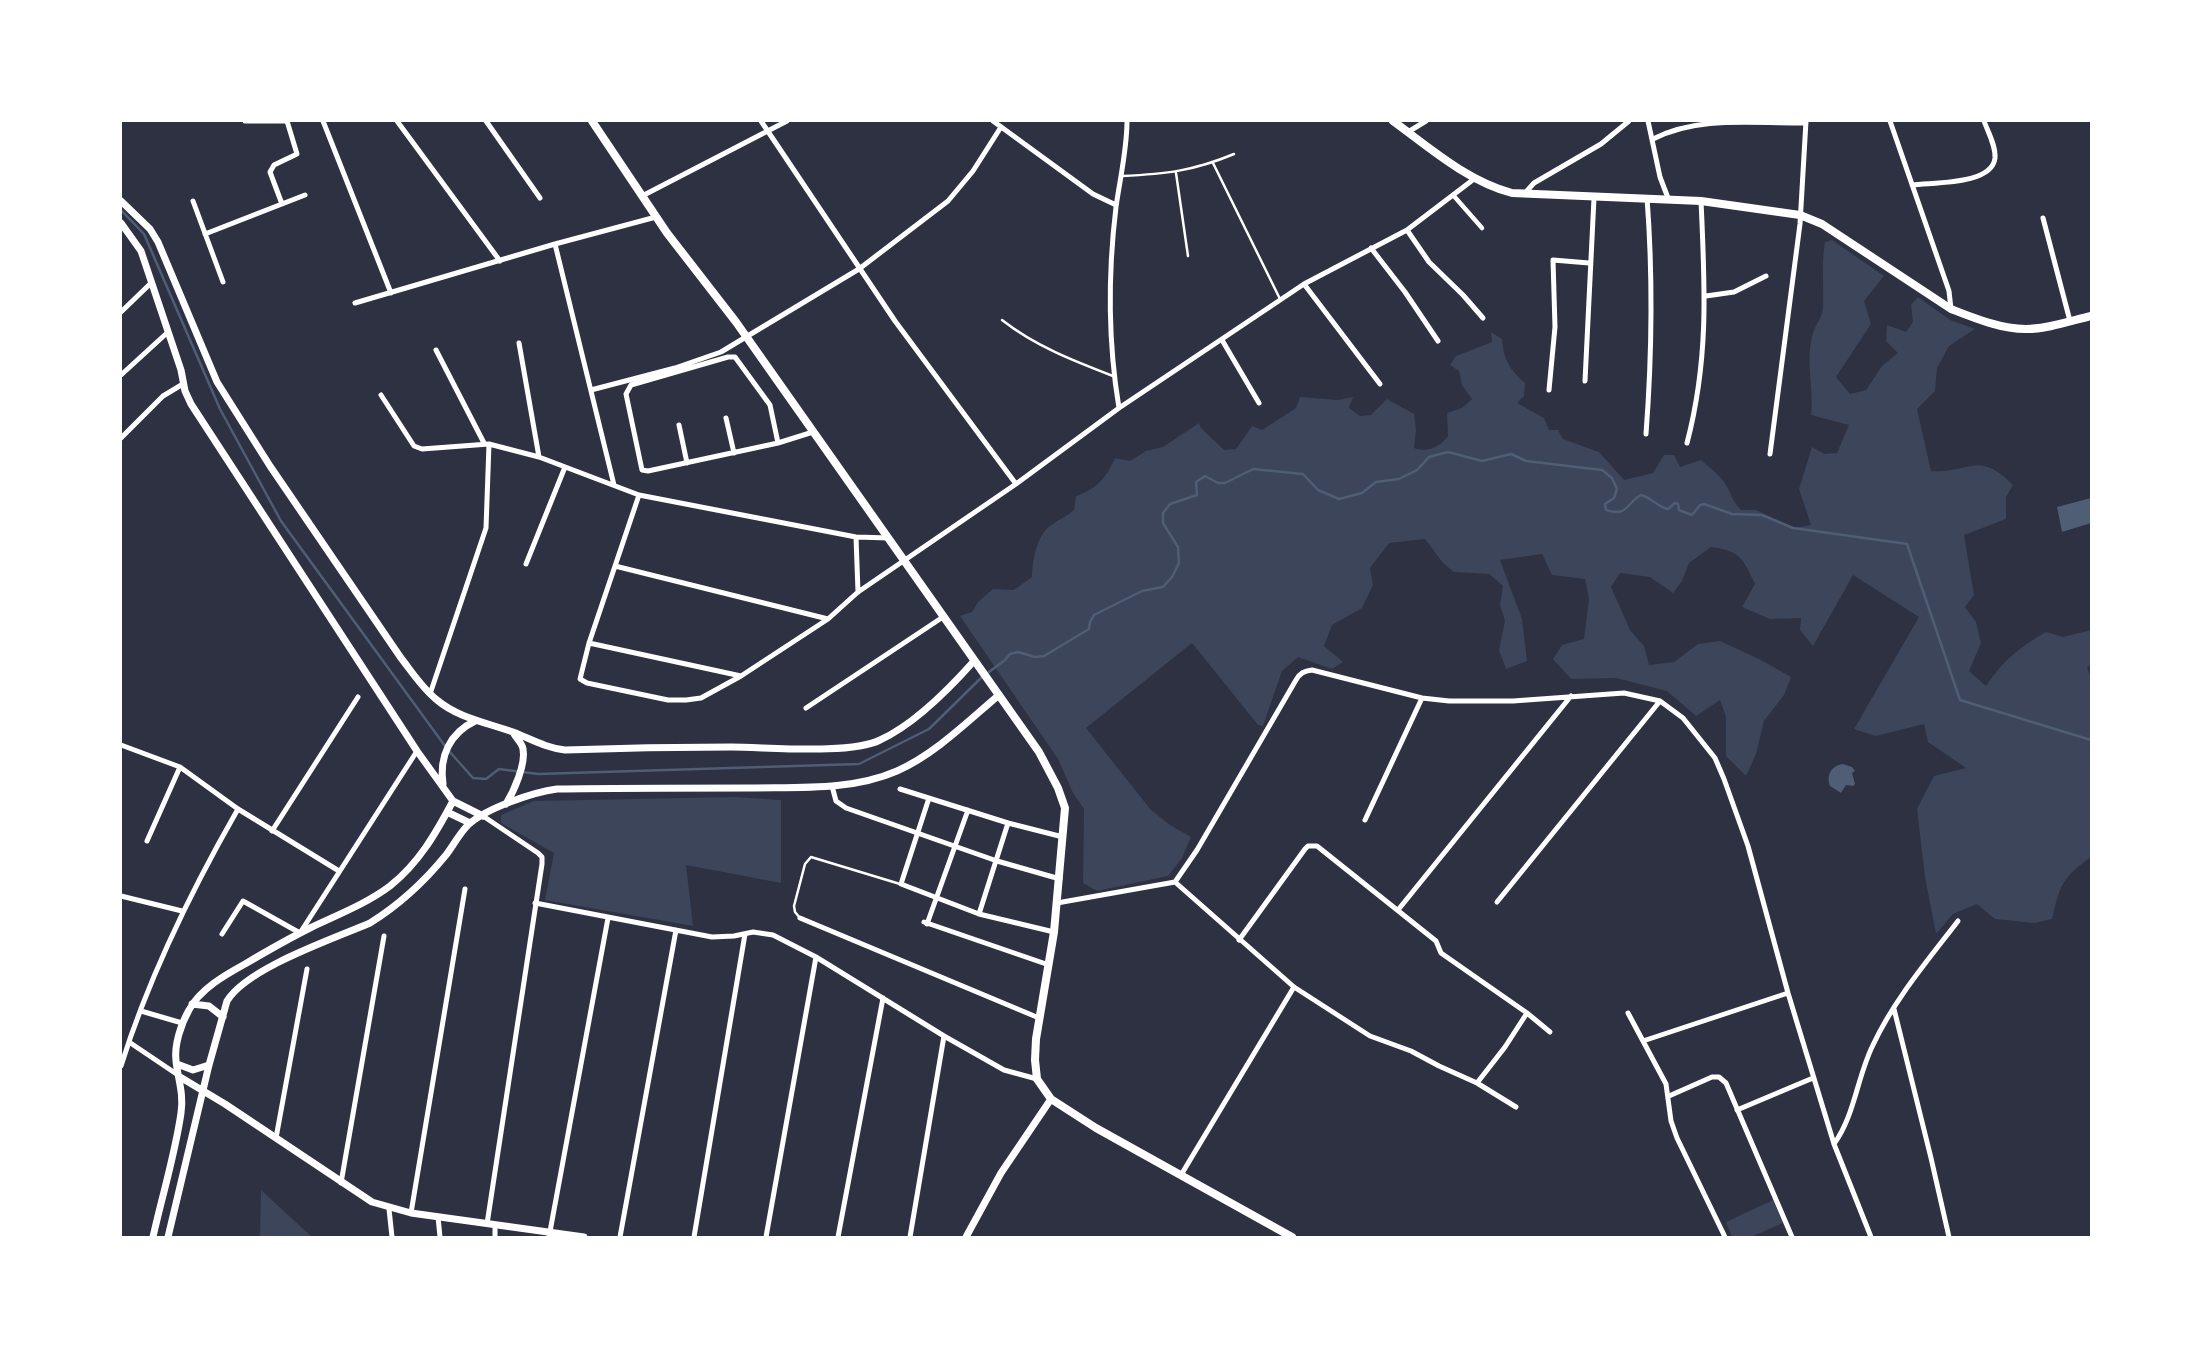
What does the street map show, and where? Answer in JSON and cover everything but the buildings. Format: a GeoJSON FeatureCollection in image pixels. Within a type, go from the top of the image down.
{"type":"FeatureCollection","features":[{"type":"Feature","properties":{"kind":"main road"},"geometry":{"type":"LineString","coordinates":[[593,121],[656,217],[746,338],[1039,752],[1058,788],[1065,808],[1060,879],[1054,933],[1039,1017],[1035,1060],[1037,1079],[1051,1099],[1096,1128],[1292,1237]]}},
{"type":"Feature","properties":{"kind":"main road"},"geometry":{"type":"LineString","coordinates":[[1394,121],[1474,178],[1500,190],[1594,198],[1668,198],[1800,215],[1822,224],[1951,309],[2017,329],[2041,328],[2091,316]]}},
{"type":"Feature","properties":{"kind":"street"},"geometry":{"type":"LineString","coordinates":[[245,121],[287,121],[297,154],[274,165],[270,172],[282,204]]}},
{"type":"Feature","properties":{"kind":"street"},"geometry":{"type":"LineString","coordinates":[[323,121],[391,293]]}},
{"type":"Feature","properties":{"kind":"street"},"geometry":{"type":"LineString","coordinates":[[397,121],[500,261]]}},
{"type":"Feature","properties":{"kind":"street"},"geometry":{"type":"LineString","coordinates":[[486,121],[540,198]]}},
{"type":"Feature","properties":{"kind":"street"},"geometry":{"type":"LineString","coordinates":[[761,121],[895,321],[1016,484]]}},
{"type":"Feature","properties":{"kind":"street"},"geometry":{"type":"LineString","coordinates":[[644,195],[787,121]]}},
{"type":"Feature","properties":{"kind":"street"},"geometry":{"type":"LineString","coordinates":[[993,121],[1093,194],[1116,205]]}},
{"type":"Feature","properties":{"kind":"street"},"geometry":{"type":"LineString","coordinates":[[1119,408],[1113,376],[1111,292],[1116,205],[1122,176],[1127,121]]}},
{"type":"Feature","properties":{"kind":"street"},"geometry":{"type":"LineString","coordinates":[[1408,132],[1424,121]]}},
{"type":"Feature","properties":{"kind":"street"},"geometry":{"type":"LineString","coordinates":[[1525,193],[1534,183],[1601,144],[1629,121]]}},
{"type":"Feature","properties":{"kind":"street"},"geometry":{"type":"LineString","coordinates":[[1648,121],[1660,177],[1668,198]]}},
{"type":"Feature","properties":{"kind":"street"},"geometry":{"type":"LineString","coordinates":[[1890,121],[1949,291],[1951,309]]}},
{"type":"Feature","properties":{"kind":"street"},"geometry":{"type":"LineString","coordinates":[[1912,185],[1986,175],[1995,158],[1984,121]]}},
{"type":"Feature","properties":{"kind":"street"},"geometry":{"type":"LineString","coordinates":[[1653,139],[1676,128],[1696,124],[1806,122],[1800,215],[1770,454]]}},
{"type":"Feature","properties":{"kind":"street"},"geometry":{"type":"LineString","coordinates":[[591,390],[721,352],[859,269],[948,201],[973,171],[1001,127]]}},
{"type":"Feature","properties":{"kind":"street"},"geometry":{"type":"LineString","coordinates":[[639,495],[589,643],[580,679],[587,683],[668,700],[701,698],[741,676],[828,619],[858,592],[1016,484],[1119,408],[1280,299],[1407,230],[1474,178]]}},
{"type":"Feature","properties":{"kind":"street"},"geometry":{"type":"LineString","coordinates":[[205,234],[304,195]]}},
{"type":"Feature","properties":{"kind":"street"},"geometry":{"type":"LineString","coordinates":[[1452,195],[1482,228]]}},
{"type":"Feature","properties":{"kind":"street"},"geometry":{"type":"LineString","coordinates":[[1585,381],[1594,198]]}},
{"type":"Feature","properties":{"kind":"street"},"geometry":{"type":"LineString","coordinates":[[1646,433],[1651,368],[1651,253],[1647,198]]}},
{"type":"Feature","properties":{"kind":"street"},"geometry":{"type":"LineString","coordinates":[[121,201],[150,229],[158,242],[223,393],[378,624],[418,681],[439,702],[475,721],[512,732],[547,747],[565,750],[858,748],[881,740],[904,724],[950,689],[976,664]]}},
{"type":"Feature","properties":{"kind":"street"},"geometry":{"type":"LineString","coordinates":[[192,201],[223,282]]}},
{"type":"Feature","properties":{"kind":"street"},"geometry":{"type":"LineString","coordinates":[[1687,443],[1699,392],[1706,296],[1701,201]]}},
{"type":"Feature","properties":{"kind":"street"},"geometry":{"type":"LineString","coordinates":[[355,303],[656,217]]}},
{"type":"Feature","properties":{"kind":"street"},"geometry":{"type":"LineString","coordinates":[[2043,218],[2070,321]]}},
{"type":"Feature","properties":{"kind":"street"},"geometry":{"type":"LineString","coordinates":[[121,223],[141,251],[191,404],[417,751],[453,801],[483,816],[542,857],[493,1230]]}},
{"type":"Feature","properties":{"kind":"street"},"geometry":{"type":"LineString","coordinates":[[121,237],[128,230]]}},
{"type":"Feature","properties":{"kind":"street"},"geometry":{"type":"LineString","coordinates":[[1407,230],[1429,262],[1464,295],[1483,318]]}},
{"type":"Feature","properties":{"kind":"street"},"geometry":{"type":"LineString","coordinates":[[555,244],[614,485]]}},
{"type":"Feature","properties":{"kind":"street"},"geometry":{"type":"LineString","coordinates":[[1371,248],[1438,341]]}},
{"type":"Feature","properties":{"kind":"street"},"geometry":{"type":"LineString","coordinates":[[1549,390],[1555,327],[1553,260],[1589,263]]}},
{"type":"Feature","properties":{"kind":"street"},"geometry":{"type":"LineString","coordinates":[[1706,296],[1734,292],[1766,276]]}},
{"type":"Feature","properties":{"kind":"street"},"geometry":{"type":"LineString","coordinates":[[121,312],[150,284]]}},
{"type":"Feature","properties":{"kind":"street"},"geometry":{"type":"LineString","coordinates":[[1304,284],[1380,384]]}},
{"type":"Feature","properties":{"kind":"street"},"geometry":{"type":"LineString","coordinates":[[121,375],[168,332]]}},
{"type":"Feature","properties":{"kind":"street"},"geometry":{"type":"LineString","coordinates":[[1222,340],[1259,403]]}},
{"type":"Feature","properties":{"kind":"street"},"geometry":{"type":"LineString","coordinates":[[519,343],[539,457]]}},
{"type":"Feature","properties":{"kind":"street"},"geometry":{"type":"LineString","coordinates":[[430,694],[486,528],[486,444],[436,350]]}},
{"type":"Feature","properties":{"kind":"street"},"geometry":{"type":"LineString","coordinates":[[778,443],[769,405],[735,357],[729,356],[631,386],[626,394],[642,470],[734,453],[778,443],[813,432]]}},
{"type":"Feature","properties":{"kind":"street"},"geometry":{"type":"LineString","coordinates":[[121,438],[163,396],[183,384]]}},
{"type":"Feature","properties":{"kind":"street"},"geometry":{"type":"LineString","coordinates":[[382,395],[414,446],[429,449],[486,444],[539,457],[639,495],[856,537],[889,538]]}},
{"type":"Feature","properties":{"kind":"street"},"geometry":{"type":"LineString","coordinates":[[726,418],[734,453]]}},
{"type":"Feature","properties":{"kind":"street"},"geometry":{"type":"LineString","coordinates":[[679,425],[687,463]]}},
{"type":"Feature","properties":{"kind":"street"},"geometry":{"type":"LineString","coordinates":[[526,564],[565,467]]}},
{"type":"Feature","properties":{"kind":"street"},"geometry":{"type":"LineString","coordinates":[[856,537],[858,592]]}},
{"type":"Feature","properties":{"kind":"street"},"geometry":{"type":"LineString","coordinates":[[615,566],[828,619]]}},
{"type":"Feature","properties":{"kind":"street"},"geometry":{"type":"LineString","coordinates":[[806,708],[943,617]]}},
{"type":"Feature","properties":{"kind":"street"},"geometry":{"type":"LineString","coordinates":[[589,643],[741,676]]}},
{"type":"Feature","properties":{"kind":"street"},"geometry":{"type":"LineString","coordinates":[[1057,903],[1175,882],[1197,850],[1300,674],[1312,670],[1422,698],[1500,702],[1624,693],[1660,701],[1683,718],[1714,758],[1748,846],[1788,993],[1834,1144],[1871,1237]]}},
{"type":"Feature","properties":{"kind":"street"},"geometry":{"type":"LineString","coordinates":[[168,1237],[209,1065],[232,994],[253,977],[370,923],[406,898],[470,824],[506,804],[538,792],[557,789],[832,786],[869,781],[897,771],[925,756],[997,693]]}},
{"type":"Feature","properties":{"kind":"street"},"geometry":{"type":"LineString","coordinates":[[1398,911],[1571,696]]}},
{"type":"Feature","properties":{"kind":"street"},"geometry":{"type":"LineString","coordinates":[[272,831],[358,697]]}},
{"type":"Feature","properties":{"kind":"street"},"geometry":{"type":"LineString","coordinates":[[1365,820],[1422,698]]}},
{"type":"Feature","properties":{"kind":"street"},"geometry":{"type":"LineString","coordinates":[[1497,902],[1660,701]]}},
{"type":"Feature","properties":{"kind":"street"},"geometry":{"type":"LineString","coordinates":[[444,788],[442,763],[453,736],[462,727],[475,721]]}},
{"type":"Feature","properties":{"kind":"street"},"geometry":{"type":"LineString","coordinates":[[506,804],[517,784],[523,755],[522,744],[512,732]]}},
{"type":"Feature","properties":{"kind":"street"},"geometry":{"type":"LineString","coordinates":[[121,745],[180,767],[238,809],[339,872]]}},
{"type":"Feature","properties":{"kind":"street"},"geometry":{"type":"LineString","coordinates":[[300,933],[417,751]]}},
{"type":"Feature","properties":{"kind":"street"},"geometry":{"type":"LineString","coordinates":[[147,841],[180,767]]}},
{"type":"Feature","properties":{"kind":"street"},"geometry":{"type":"LineString","coordinates":[[832,786],[836,801],[846,808],[997,861],[1060,879]]}},
{"type":"Feature","properties":{"kind":"street"},"geometry":{"type":"LineString","coordinates":[[900,789],[1008,823],[1063,837]]}},
{"type":"Feature","properties":{"kind":"street"},"geometry":{"type":"LineString","coordinates":[[929,798],[901,884],[979,914],[1054,933]]}},
{"type":"Feature","properties":{"kind":"street"},"geometry":{"type":"LineString","coordinates":[[153,1237],[181,1114],[183,1090],[177,1064],[177,1046],[182,1023],[192,1004],[215,982],[300,933],[374,897],[392,884],[419,857],[453,801]]}},
{"type":"Feature","properties":{"kind":"street"},"geometry":{"type":"LineString","coordinates":[[121,1066],[182,911],[238,809]]}},
{"type":"Feature","properties":{"kind":"street"},"geometry":{"type":"LineString","coordinates":[[968,810],[957,846],[925,923],[1049,965]]}},
{"type":"Feature","properties":{"kind":"street"},"geometry":{"type":"LineString","coordinates":[[447,812],[470,824]]}},
{"type":"Feature","properties":{"kind":"street"},"geometry":{"type":"LineString","coordinates":[[979,914],[1008,823]]}},
{"type":"Feature","properties":{"kind":"street"},"geometry":{"type":"LineString","coordinates":[[1239,940],[1304,849],[1317,846],[1436,941],[1437,949],[1441,953],[1550,1032]]}},
{"type":"Feature","properties":{"kind":"street"},"geometry":{"type":"LineString","coordinates":[[1175,882],[1294,987],[1370,1036],[1411,1051],[1477,1083],[1516,1107]]}},
{"type":"Feature","properties":{"kind":"street"},"geometry":{"type":"LineString","coordinates":[[411,1213],[465,889]]}},
{"type":"Feature","properties":{"kind":"street"},"geometry":{"type":"LineString","coordinates":[[121,896],[182,911]]}},
{"type":"Feature","properties":{"kind":"street"},"geometry":{"type":"LineString","coordinates":[[222,934],[243,901],[300,933]]}},
{"type":"Feature","properties":{"kind":"street"},"geometry":{"type":"LineString","coordinates":[[535,903],[723,938],[764,932],[773,935],[816,957],[1004,1070],[1037,1079]]}},
{"type":"Feature","properties":{"kind":"street"},"geometry":{"type":"LineString","coordinates":[[549,1235],[608,918]]}},
{"type":"Feature","properties":{"kind":"street"},"geometry":{"type":"LineString","coordinates":[[800,918],[1039,1017]]}},
{"type":"Feature","properties":{"kind":"street"},"geometry":{"type":"LineString","coordinates":[[1834,1144],[1847,1123],[1872,1045],[1894,1009],[1958,921]]}},
{"type":"Feature","properties":{"kind":"street"},"geometry":{"type":"LineString","coordinates":[[621,1237],[676,930]]}},
{"type":"Feature","properties":{"kind":"street"},"geometry":{"type":"LineString","coordinates":[[694,1237],[746,934]]}},
{"type":"Feature","properties":{"kind":"street"},"geometry":{"type":"LineString","coordinates":[[341,1183],[384,936]]}},
{"type":"Feature","properties":{"kind":"street"},"geometry":{"type":"LineString","coordinates":[[766,1237],[816,957]]}},
{"type":"Feature","properties":{"kind":"street"},"geometry":{"type":"LineString","coordinates":[[276,1138],[307,969]]}},
{"type":"Feature","properties":{"kind":"street"},"geometry":{"type":"LineString","coordinates":[[1181,1175],[1294,987]]}},
{"type":"Feature","properties":{"kind":"street"},"geometry":{"type":"LineString","coordinates":[[1643,1041],[1788,993]]}},
{"type":"Feature","properties":{"kind":"street"},"geometry":{"type":"LineString","coordinates":[[838,1237],[883,998]]}},
{"type":"Feature","properties":{"kind":"street"},"geometry":{"type":"LineString","coordinates":[[192,1004],[209,1006],[223,1017]]}},
{"type":"Feature","properties":{"kind":"street"},"geometry":{"type":"LineString","coordinates":[[1894,1009],[1949,1237]]}},
{"type":"Feature","properties":{"kind":"street"},"geometry":{"type":"LineString","coordinates":[[141,1011],[182,1023]]}},
{"type":"Feature","properties":{"kind":"street"},"geometry":{"type":"LineString","coordinates":[[1477,1083],[1527,1013]]}},
{"type":"Feature","properties":{"kind":"street"},"geometry":{"type":"LineString","coordinates":[[1628,1013],[1658,1066],[1669,1096],[1671,1122],[1677,1138],[1725,1237]]}},
{"type":"Feature","properties":{"kind":"street"},"geometry":{"type":"LineString","coordinates":[[909,1237],[944,1036]]}},
{"type":"Feature","properties":{"kind":"street"},"geometry":{"type":"LineString","coordinates":[[129,1042],[372,1202],[389,1209],[493,1230],[584,1237]]}},
{"type":"Feature","properties":{"kind":"street"},"geometry":{"type":"LineString","coordinates":[[177,1064],[193,1070],[209,1065]]}},
{"type":"Feature","properties":{"kind":"street"},"geometry":{"type":"LineString","coordinates":[[1669,1096],[1712,1077],[1719,1077],[1726,1083],[1792,1237]]}},
{"type":"Feature","properties":{"kind":"street"},"geometry":{"type":"LineString","coordinates":[[1737,1110],[1814,1078]]}},
{"type":"Feature","properties":{"kind":"street"},"geometry":{"type":"LineString","coordinates":[[967,1237],[1001,1173],[1051,1099]]}},
{"type":"Feature","properties":{"kind":"street"},"geometry":{"type":"LineString","coordinates":[[389,1209],[392,1237]]}},
{"type":"Feature","properties":{"kind":"street"},"geometry":{"type":"LineString","coordinates":[[438,1217],[440,1237]]}},
{"type":"Feature","properties":{"kind":"lane"},"geometry":{"type":"LineString","coordinates":[[1122,176],[1176,173],[1234,154]]}},
{"type":"Feature","properties":{"kind":"lane"},"geometry":{"type":"LineString","coordinates":[[1213,163],[1280,299]]}},
{"type":"Feature","properties":{"kind":"lane"},"geometry":{"type":"LineString","coordinates":[[1176,173],[1188,256]]}},
{"type":"Feature","properties":{"kind":"lane"},"geometry":{"type":"LineString","coordinates":[[1002,320],[1028,339],[1113,376]]}},
{"type":"Feature","properties":{"kind":"lane"},"geometry":{"type":"LineString","coordinates":[[800,918],[794,906],[805,864],[811,857],[901,884]]}},
{"type":"Feature","properties":{"kind":"shaded area"},"geometry":{"type":"Polygon","coordinates":[[[1832,240],[1884,276],[1864,301],[1871,324],[1836,377],[1850,394],[1866,390],[1882,366],[1898,353],[1886,341],[1887,325],[1906,332],[1913,322],[1911,305],[1918,297],[1950,320],[1975,329],[1949,346],[1937,368],[1935,391],[1917,409],[1931,471],[1982,466],[2001,474],[2013,485],[2006,497],[2006,519],[1964,535],[1974,595],[1965,607],[1976,622],[1981,643],[1969,671],[1986,686],[2012,655],[2046,632],[2063,637],[2091,630],[2091,664],[2087,668],[2091,677],[2091,857],[2064,883],[2052,919],[2035,923],[1995,919],[1977,904],[1953,914],[1936,934],[1925,877],[1917,809],[1934,776],[1966,768],[1928,742],[1924,724],[1876,736],[1854,729],[1919,617],[1853,575],[1813,646],[1800,630],[1801,618],[1770,619],[1742,607],[1755,584],[1747,568],[1735,554],[1711,547],[1689,563],[1682,581],[1673,593],[1650,577],[1620,573],[1611,587],[1630,630],[1644,646],[1649,665],[1674,662],[1698,644],[1720,641],[1791,677],[1784,695],[1764,721],[1756,754],[1746,776],[1726,756],[1726,717],[1720,700],[1696,716],[1667,691],[1616,678],[1571,679],[1553,659],[1562,645],[1584,639],[1589,599],[1585,579],[1552,575],[1542,554],[1500,560],[1522,619],[1527,661],[1506,669],[1499,650],[1505,621],[1500,605],[1503,586],[1489,574],[1454,572],[1443,563],[1425,539],[1389,543],[1370,568],[1373,585],[1362,608],[1332,625],[1324,646],[1343,662],[1332,669],[1298,657],[1282,671],[1263,726],[1258,725],[1192,643],[1086,728],[1151,810],[1191,837],[1182,858],[1168,876],[1097,891],[1083,883],[1084,809],[1073,793],[1058,759],[960,616],[972,612],[978,602],[993,589],[1014,590],[1032,577],[1036,549],[1045,530],[1074,510],[1076,496],[1100,482],[1115,458],[1130,461],[1146,451],[1163,447],[1199,423],[1224,450],[1236,449],[1252,426],[1262,430],[1296,408],[1300,397],[1338,400],[1353,397],[1349,408],[1360,416],[1371,415],[1387,399],[1414,414],[1414,448],[1433,448],[1448,436],[1447,413],[1462,408],[1472,399],[1462,385],[1459,371],[1450,365],[1456,356],[1492,342],[1491,332],[1502,339],[1508,364],[1525,383],[1524,396],[1517,403],[1544,418],[1549,430],[1558,430],[1563,439],[1599,452],[1624,480],[1653,473],[1664,455],[1674,455],[1680,467],[1701,460],[1724,481],[1741,510],[1756,510],[1793,528],[1811,525],[1799,489],[1812,447],[1824,454],[1837,453],[1849,425],[1811,415],[1811,343],[1823,308],[1825,242],[1832,240]]]}},
{"type":"Feature","properties":{"kind":"shaded area"},"geometry":{"type":"Polygon","coordinates":[[[2091,498],[2091,523],[2062,532],[2057,507],[2091,498]]]}},
{"type":"Feature","properties":{"kind":"shaded area"},"geometry":{"type":"Polygon","coordinates":[[[1843,764],[1855,771],[1852,773],[1855,784],[1846,785],[1841,793],[1830,786],[1829,778],[1833,769],[1843,764]]]}},
{"type":"Feature","properties":{"kind":"shaded area"},"geometry":{"type":"Polygon","coordinates":[[[735,797],[781,800],[781,883],[686,865],[693,926],[545,900],[554,853],[501,823],[501,815],[534,801],[735,797]]]}},
{"type":"Feature","properties":{"kind":"shaded area"},"geometry":{"type":"Polygon","coordinates":[[[261,1190],[312,1237],[260,1237],[261,1190]]]}},
{"type":"Feature","properties":{"kind":"shaded area"},"geometry":{"type":"Polygon","coordinates":[[[1773,1200],[1783,1223],[1751,1237],[1732,1237],[1726,1222],[1773,1200]]]}},
{"type":"Feature","properties":{"kind":"waterway"},"geometry":{"type":"LineString","coordinates":[[121,210],[144,234],[220,409],[281,521],[445,746]]}},
{"type":"Feature","properties":{"kind":"waterway"},"geometry":{"type":"LineString","coordinates":[[449,751],[473,778],[486,779],[499,769],[538,774],[859,764],[929,729],[1010,654],[1018,652],[1035,657],[1044,656],[1089,629],[1094,615],[1142,591],[1163,587],[1179,563],[1178,547],[1163,523],[1163,513],[1170,504],[1197,495],[1196,482],[1205,476],[1218,483],[1225,483],[1253,469],[1303,474],[1318,490],[1339,499],[1362,493],[1376,482],[1399,479],[1417,470],[1429,457],[1448,452],[1482,461],[1511,454],[1526,461],[1602,470],[1612,478],[1617,489],[1614,498],[1605,504],[1606,510],[1613,512],[1623,511],[1641,495],[1668,509],[1675,503],[1678,504],[1679,510],[1692,515],[1704,504],[1732,514],[1762,515],[1793,528],[1907,544],[1960,700],[2091,740]]}}]}
